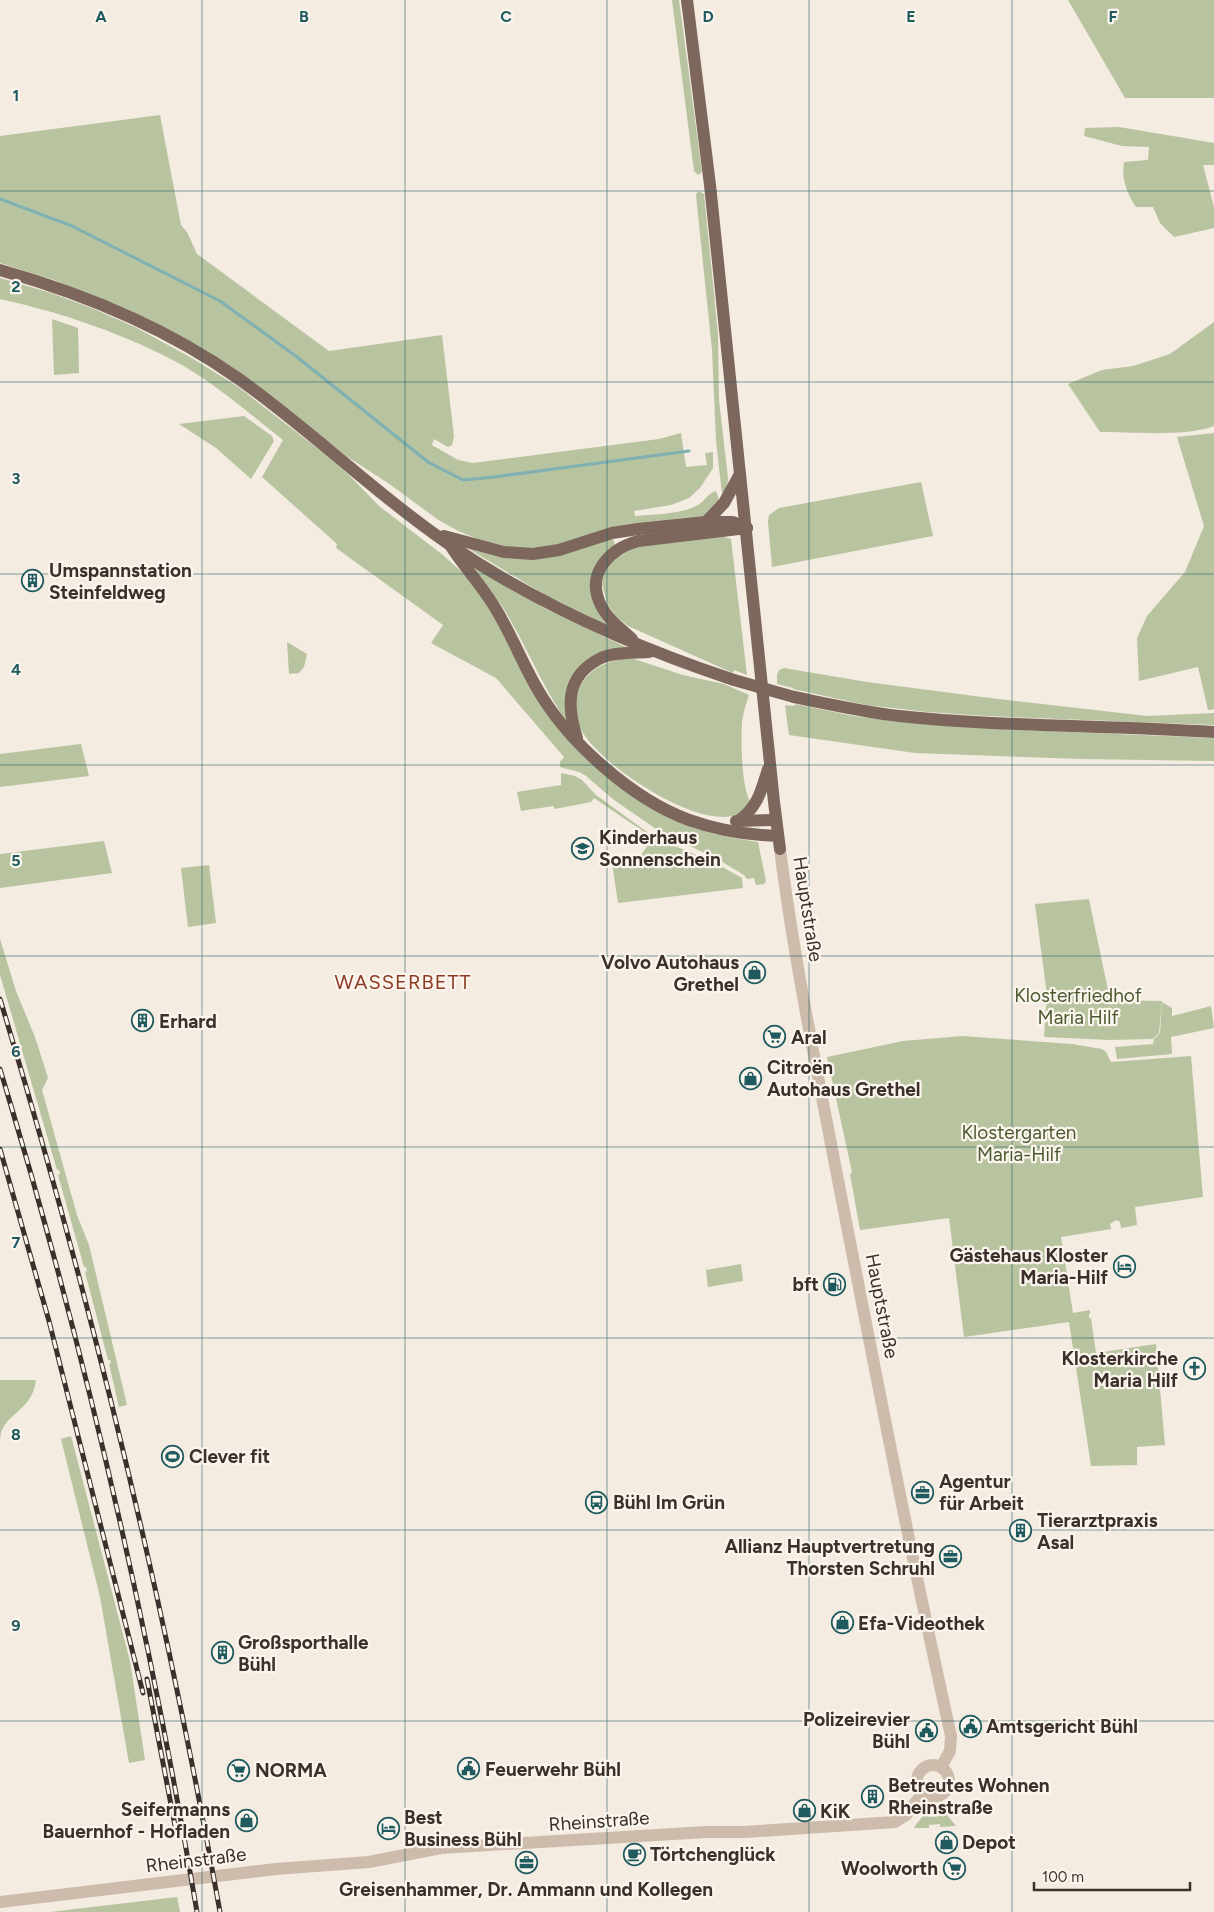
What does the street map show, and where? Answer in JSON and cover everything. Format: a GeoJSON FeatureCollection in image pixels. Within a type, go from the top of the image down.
{"type":"FeatureCollection","features":[{"type":"Feature","properties":{"kind":"main road"},"geometry":{"type":"LineString","coordinates":[[687,0],[710,185],[780,849]]}},
{"type":"Feature","properties":{"kind":"main road"},"geometry":{"type":"LineString","coordinates":[[0,270],[105,305],[181,343],[254,390],[377,489],[450,544],[533,595],[652,651],[734,680],[794,697],[854,710],[955,720],[1214,732]]}},
{"type":"Feature","properties":{"kind":"main road"},"geometry":{"type":"LineString","coordinates":[[706,522],[724,503],[740,474]]}},
{"type":"Feature","properties":{"kind":"main road"},"geometry":{"type":"LineString","coordinates":[[436,534],[504,552],[533,554],[559,550],[612,533],[706,522],[733,522],[746,528]]}},
{"type":"Feature","properties":{"kind":"main road"},"geometry":{"type":"LineString","coordinates":[[637,645],[607,615],[598,600],[596,584],[601,566],[612,552],[624,545],[638,541],[746,528]]}},
{"type":"Feature","properties":{"kind":"main road"},"geometry":{"type":"LineString","coordinates":[[450,544],[462,564],[493,604],[538,690],[557,719],[600,764],[632,789],[670,812],[709,826],[753,835],[778,836]]}},
{"type":"Feature","properties":{"kind":"main road"},"geometry":{"type":"LineString","coordinates":[[578,742],[570,718],[569,700],[574,685],[584,670],[599,659],[619,654],[652,651]]}},
{"type":"Feature","properties":{"kind":"main road"},"geometry":{"type":"LineString","coordinates":[[738,821],[748,814],[756,804],[771,761]]}},
{"type":"Feature","properties":{"kind":"main road"},"geometry":{"type":"LineString","coordinates":[[709,826],[738,821],[776,820]]}},
{"type":"Feature","properties":{"kind":"street","name":"Hauptstraße"},"geometry":{"type":"LineString","coordinates":[[780,849],[783,881],[801,985],[863,1311],[921,1599],[951,1736],[950,1751],[941,1767]]}},
{"type":"Feature","properties":{"kind":"street"},"geometry":{"type":"LineString","coordinates":[[926,1766],[941,1767],[948,1774],[948,1788],[941,1796],[931,1798],[922,1794],[916,1784],[918,1774],[926,1766]]}},
{"type":"Feature","properties":{"kind":"street","name":"Rheinstraße"},"geometry":{"type":"LineString","coordinates":[[0,1902],[276,1869],[368,1862],[441,1848],[895,1822],[906,1815],[922,1794]]}},
{"type":"Feature","properties":{"kind":"green space"},"geometry":{"type":"Polygon","coordinates":[[[672,0],[679,0],[702,172],[698,175],[694,171],[672,0]]]}},
{"type":"Feature","properties":{"kind":"green space"},"geometry":{"type":"Polygon","coordinates":[[[1068,0],[1214,0],[1214,98],[1125,98],[1068,0]]]}},
{"type":"Feature","properties":{"kind":"green space"},"geometry":{"type":"Polygon","coordinates":[[[160,115],[181,225],[187,232],[197,254],[329,351],[442,335],[454,436],[452,445],[448,447],[434,439],[432,445],[458,460],[473,463],[659,439],[681,433],[686,467],[707,465],[705,453],[713,452],[713,468],[700,488],[689,498],[671,505],[634,511],[635,516],[683,511],[698,505],[716,491],[720,503],[703,517],[548,548],[513,548],[478,539],[458,531],[437,519],[388,483],[349,458],[275,399],[132,311],[54,280],[0,263],[0,136],[160,115]]]}},
{"type":"Feature","properties":{"kind":"green space"},"geometry":{"type":"Polygon","coordinates":[[[1119,127],[1214,143],[1214,165],[1203,165],[1214,207],[1214,228],[1174,237],[1160,223],[1153,207],[1136,207],[1126,186],[1123,174],[1124,162],[1148,160],[1149,147],[1122,146],[1084,136],[1085,128],[1119,127]]]}},
{"type":"Feature","properties":{"kind":"green space"},"geometry":{"type":"Polygon","coordinates":[[[698,191],[704,194],[718,334],[719,400],[728,478],[727,489],[722,494],[716,441],[712,350],[696,195],[698,191]]]}},
{"type":"Feature","properties":{"kind":"green space"},"geometry":{"type":"Polygon","coordinates":[[[0,278],[51,293],[137,328],[190,357],[237,386],[326,455],[349,475],[379,506],[443,555],[464,574],[483,597],[542,704],[654,810],[680,823],[704,831],[758,842],[766,881],[764,884],[756,885],[754,878],[747,879],[744,875],[719,860],[659,831],[614,800],[586,776],[560,767],[560,762],[564,757],[496,678],[431,643],[443,625],[336,548],[337,544],[262,477],[283,440],[246,410],[182,365],[116,334],[47,311],[0,299],[0,278]]]}},
{"type":"Feature","properties":{"kind":"green space"},"geometry":{"type":"Polygon","coordinates":[[[52,319],[78,328],[79,373],[54,375],[52,319]]]}},
{"type":"Feature","properties":{"kind":"green space"},"geometry":{"type":"Polygon","coordinates":[[[1214,322],[1214,426],[1189,432],[1174,433],[1100,432],[1068,384],[1102,370],[1133,366],[1170,354],[1214,322]]]}},
{"type":"Feature","properties":{"kind":"green space"},"geometry":{"type":"Polygon","coordinates":[[[244,416],[272,436],[274,441],[251,479],[216,448],[179,424],[244,416]]]}},
{"type":"Feature","properties":{"kind":"green space"},"geometry":{"type":"Polygon","coordinates":[[[1214,433],[1214,709],[1208,710],[1198,667],[1139,681],[1137,638],[1147,616],[1185,572],[1204,526],[1177,437],[1214,433]]]}},
{"type":"Feature","properties":{"kind":"green space"},"geometry":{"type":"Polygon","coordinates":[[[921,482],[933,536],[772,567],[768,522],[769,515],[779,508],[921,482]]]}},
{"type":"Feature","properties":{"kind":"green space"},"geometry":{"type":"Polygon","coordinates":[[[722,536],[731,539],[747,675],[734,670],[733,673],[628,626],[617,617],[607,604],[602,584],[604,572],[609,562],[639,545],[722,536]]]}},
{"type":"Feature","properties":{"kind":"green space"},"geometry":{"type":"Polygon","coordinates":[[[610,539],[614,540],[615,545],[595,570],[611,627],[547,596],[469,549],[498,556],[610,539]]]}},
{"type":"Feature","properties":{"kind":"green space"},"geometry":{"type":"Polygon","coordinates":[[[468,564],[546,609],[630,649],[607,651],[565,701],[567,718],[565,719],[550,695],[519,635],[502,607],[468,564]]]}},
{"type":"Feature","properties":{"kind":"green space"},"geometry":{"type":"Polygon","coordinates":[[[287,642],[307,654],[304,667],[299,673],[289,674],[287,642]]]}},
{"type":"Feature","properties":{"kind":"green space"},"geometry":{"type":"Polygon","coordinates":[[[620,659],[634,659],[683,675],[724,684],[749,695],[742,722],[742,752],[743,776],[751,803],[738,814],[715,816],[695,812],[650,791],[610,762],[583,733],[576,715],[577,695],[582,683],[594,670],[609,662],[620,659]]]}},
{"type":"Feature","properties":{"kind":"green space"},"geometry":{"type":"Polygon","coordinates":[[[784,668],[867,682],[1147,716],[1214,713],[1214,725],[987,716],[866,705],[777,684],[779,670],[784,668]]]}},
{"type":"Feature","properties":{"kind":"green space"},"geometry":{"type":"Polygon","coordinates":[[[795,704],[854,716],[893,721],[1001,729],[1214,738],[1214,761],[1082,759],[915,753],[789,735],[785,705],[794,706],[795,704]]]}},
{"type":"Feature","properties":{"kind":"green space"},"geometry":{"type":"Polygon","coordinates":[[[81,744],[89,776],[0,787],[0,754],[81,744]]]}},
{"type":"Feature","properties":{"kind":"green space"},"geometry":{"type":"Polygon","coordinates":[[[561,773],[575,776],[582,780],[596,795],[654,837],[717,864],[742,878],[743,888],[618,903],[612,863],[638,859],[653,838],[594,798],[591,802],[555,809],[553,806],[521,811],[517,792],[561,785],[561,773]]]}},
{"type":"Feature","properties":{"kind":"green space"},"geometry":{"type":"Polygon","coordinates":[[[104,841],[112,873],[0,888],[0,854],[104,841]]]}},
{"type":"Feature","properties":{"kind":"green space"},"geometry":{"type":"Polygon","coordinates":[[[209,865],[216,923],[188,927],[181,868],[209,865]]]}},
{"type":"Feature","properties":{"kind":"green space","name":"Klosterfriedhof Maria Hilf"},"geometry":{"type":"Polygon","coordinates":[[[1089,899],[1110,1000],[1162,1001],[1159,1033],[1153,1039],[1110,1040],[1044,1037],[1047,995],[1035,904],[1089,899]]]}},
{"type":"Feature","properties":{"kind":"green space"},"geometry":{"type":"Polygon","coordinates":[[[0,939],[16,991],[35,1037],[48,1078],[42,1090],[77,1215],[89,1245],[127,1405],[119,1407],[109,1364],[111,1363],[108,1360],[85,1272],[87,1271],[86,1267],[84,1267],[58,1175],[60,1174],[59,1170],[57,1170],[0,975],[0,939]]]}},
{"type":"Feature","properties":{"kind":"green space"},"geometry":{"type":"Polygon","coordinates":[[[1162,1002],[1172,1008],[1172,1016],[1211,1006],[1214,1028],[1171,1037],[1172,1054],[1117,1059],[1115,1047],[1153,1044],[1154,1039],[1160,1033],[1162,1002]]]}},
{"type":"Feature","properties":{"kind":"green space","name":"Klostergarten Maria-Hilf"},"geometry":{"type":"Polygon","coordinates":[[[963,1036],[1072,1044],[1102,1049],[1106,1052],[1111,1062],[1191,1056],[1203,1197],[1135,1207],[1137,1225],[1121,1228],[1120,1222],[1116,1220],[1110,1224],[1111,1229],[1061,1237],[1073,1313],[1090,1310],[1089,1318],[1091,1318],[1096,1353],[1156,1344],[1165,1445],[1137,1447],[1137,1465],[1091,1466],[1069,1322],[964,1337],[949,1218],[860,1230],[850,1174],[852,1172],[827,1057],[903,1041],[963,1036]]]}},
{"type":"Feature","properties":{"kind":"green space"},"geometry":{"type":"Polygon","coordinates":[[[741,1264],[743,1281],[708,1287],[706,1270],[741,1264]]]}},
{"type":"Feature","properties":{"kind":"green space"},"geometry":{"type":"Polygon","coordinates":[[[0,1380],[36,1380],[29,1400],[5,1424],[0,1441],[0,1380]]]}},
{"type":"Feature","properties":{"kind":"green space"},"geometry":{"type":"Polygon","coordinates":[[[71,1436],[130,1661],[145,1760],[129,1763],[100,1597],[61,1439],[71,1436]]]}},
{"type":"Feature","properties":{"kind":"green space"},"geometry":{"type":"Polygon","coordinates":[[[947,1815],[956,1826],[940,1827],[940,1824],[929,1825],[929,1828],[914,1827],[923,1816],[947,1815]]]}},
{"type":"Feature","properties":{"kind":"green space"},"geometry":{"type":"Polygon","coordinates":[[[177,1897],[180,1912],[50,1912],[177,1897]]]}},
{"type":"Feature","properties":{"kind":"waterway"},"geometry":{"type":"LineString","coordinates":[[0,199],[72,226],[220,301],[297,357],[428,462],[463,480],[689,451]]}},
{"type":"Feature","properties":{"kind":"railway"},"geometry":{"type":"LineString","coordinates":[[0,999],[65,1225],[124,1452],[175,1682],[220,1912]]}},
{"type":"Feature","properties":{"kind":"railway"},"geometry":{"type":"LineString","coordinates":[[0,1069],[59,1277],[112,1487],[158,1699],[197,1912]]}},
{"type":"Feature","properties":{"kind":"railway"},"geometry":{"type":"LineString","coordinates":[[0,1149],[49,1321],[143,1693]]}},
{"type":"Feature","properties":{"kind":"railway"},"geometry":{"type":"LineString","coordinates":[[147,1679],[176,1831]]}},
{"type":"Feature","properties":{"kind":"place","name":"Umspannstation Steinfeldweg"},"geometry":{"type":"Point","coordinates":[33,581]}},
{"type":"Feature","properties":{"kind":"place","name":"Kinderhaus Sonnenschein"},"geometry":{"type":"Point","coordinates":[583,848]}},
{"type":"Feature","properties":{"kind":"place","name":"Volvo Autohaus Grethel"},"geometry":{"type":"Point","coordinates":[755,973]}},
{"type":"Feature","properties":{"kind":"place","name":"Erhard"},"geometry":{"type":"Point","coordinates":[143,1021]}},
{"type":"Feature","properties":{"kind":"place","name":"Aral"},"geometry":{"type":"Point","coordinates":[775,1037]}},
{"type":"Feature","properties":{"kind":"place","name":"Citroën Autohaus Grethel"},"geometry":{"type":"Point","coordinates":[751,1078]}},
{"type":"Feature","properties":{"kind":"place","name":"Gästehaus Kloster Maria-Hilf"},"geometry":{"type":"Point","coordinates":[1124,1266]}},
{"type":"Feature","properties":{"kind":"place","name":"bft"},"geometry":{"type":"Point","coordinates":[835,1284]}},
{"type":"Feature","properties":{"kind":"place","name":"Klosterkirche Maria Hilf"},"geometry":{"type":"Point","coordinates":[1194,1369]}},
{"type":"Feature","properties":{"kind":"place","name":"Clever fit"},"geometry":{"type":"Point","coordinates":[173,1456]}},
{"type":"Feature","properties":{"kind":"place","name":"Agentur für Arbeit"},"geometry":{"type":"Point","coordinates":[923,1492]}},
{"type":"Feature","properties":{"kind":"place","name":"Bühl Im Grün"},"geometry":{"type":"Point","coordinates":[597,1502]}},
{"type":"Feature","properties":{"kind":"place","name":"Tierarztpraxis Asal"},"geometry":{"type":"Point","coordinates":[1021,1531]}},
{"type":"Feature","properties":{"kind":"place","name":"Allianz Hauptvertretung Thorsten Schruhl"},"geometry":{"type":"Point","coordinates":[951,1557]}},
{"type":"Feature","properties":{"kind":"place","name":"Efa-Videothek"},"geometry":{"type":"Point","coordinates":[842,1623]}},
{"type":"Feature","properties":{"kind":"place","name":"Großsporthalle Bühl"},"geometry":{"type":"Point","coordinates":[222,1653]}},
{"type":"Feature","properties":{"kind":"place","name":"Amtsgericht Bühl"},"geometry":{"type":"Point","coordinates":[970,1726]}},
{"type":"Feature","properties":{"kind":"place","name":"Polizeirevier Bühl"},"geometry":{"type":"Point","coordinates":[926,1730]}},
{"type":"Feature","properties":{"kind":"place","name":"Feuerwehr Bühl"},"geometry":{"type":"Point","coordinates":[469,1769]}},
{"type":"Feature","properties":{"kind":"place","name":"NORMA"},"geometry":{"type":"Point","coordinates":[239,1770]}},
{"type":"Feature","properties":{"kind":"place","name":"Betreutes Wohnen Rheinstraße"},"geometry":{"type":"Point","coordinates":[872,1796]}},
{"type":"Feature","properties":{"kind":"place","name":"KiK"},"geometry":{"type":"Point","coordinates":[804,1811]}},
{"type":"Feature","properties":{"kind":"place","name":"Seifermanns Bauernhof - Hofladen"},"geometry":{"type":"Point","coordinates":[246,1820]}},
{"type":"Feature","properties":{"kind":"place","name":"Best Business Bühl"},"geometry":{"type":"Point","coordinates":[388,1828]}},
{"type":"Feature","properties":{"kind":"place","name":"Depot"},"geometry":{"type":"Point","coordinates":[946,1842]}},
{"type":"Feature","properties":{"kind":"place","name":"Törtchenglück"},"geometry":{"type":"Point","coordinates":[634,1854]}},
{"type":"Feature","properties":{"kind":"place","name":"Greisenhammer, Dr. Ammann und Kollegen"},"geometry":{"type":"Point","coordinates":[526,1863]}},
{"type":"Feature","properties":{"kind":"place","name":"Woolworth"},"geometry":{"type":"Point","coordinates":[954,1868]}},
{"type":"Feature","properties":{"kind":"district","name":"WASSERBETT"},"geometry":{"type":"Point","coordinates":[403,982]}}]}
